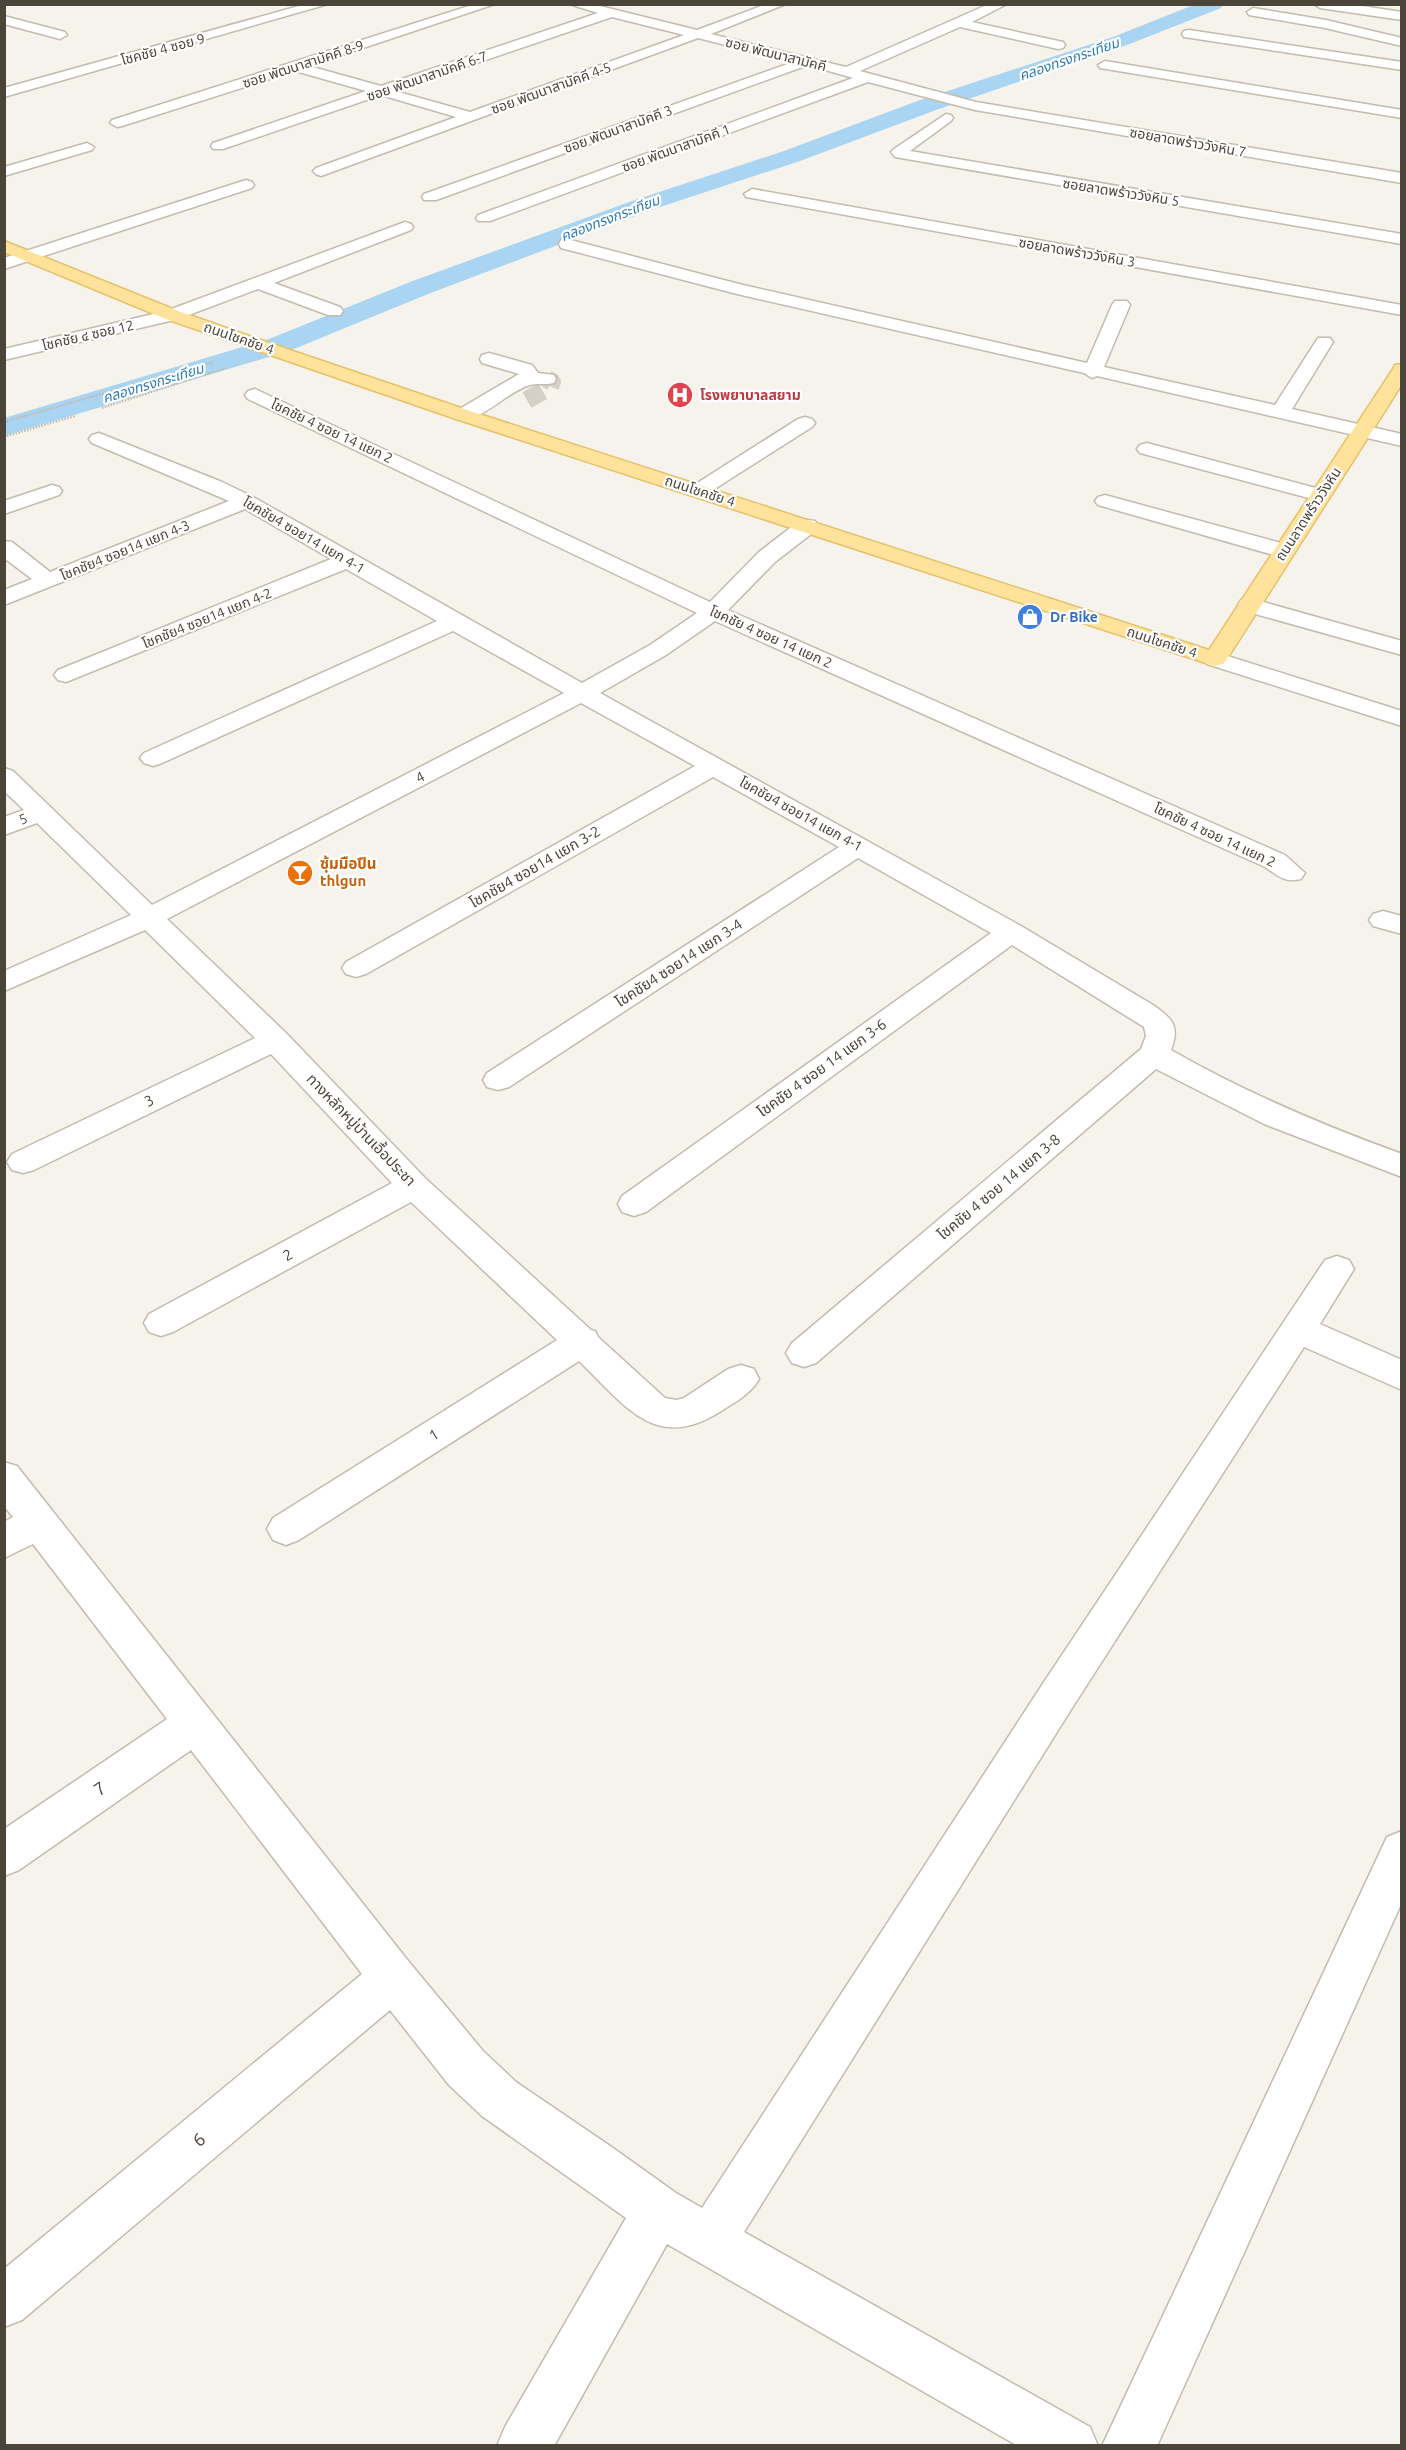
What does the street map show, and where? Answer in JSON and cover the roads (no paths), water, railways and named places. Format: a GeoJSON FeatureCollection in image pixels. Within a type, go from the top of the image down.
{"type":"FeatureCollection","features":[{"type":"Feature","properties":{"kind":"main road","name":"ถนนโชคชัย 4"},"geometry":{"type":"LineString","coordinates":[[4,246],[172,315],[463,415],[1215,659]]}},
{"type":"Feature","properties":{"kind":"main road","name":"ถนนลาดพร้าววังหิน"},"geometry":{"type":"LineString","coordinates":[[1215,659],[1401,369]]}},
{"type":"Feature","properties":{"kind":"street","name":"โชคชัย 4 ซอย 9"},"geometry":{"type":"LineString","coordinates":[[4,93],[322,4]]}},
{"type":"Feature","properties":{"kind":"street","name":"ซอย พัฒนาสามัคคี 8-9"},"geometry":{"type":"LineString","coordinates":[[117,123],[489,4]]}},
{"type":"Feature","properties":{"kind":"street","name":"ซอย พัฒนาสามัคคี"},"geometry":{"type":"LineString","coordinates":[[575,4],[807,61],[975,106]]}},
{"type":"Feature","properties":{"kind":"street","name":"ซอย พัฒนาสามัคคี 6-7"},"geometry":{"type":"LineString","coordinates":[[218,146],[636,4]]}},
{"type":"Feature","properties":{"kind":"street","name":"ซอย พัฒนาสามัคคี 4-5"},"geometry":{"type":"LineString","coordinates":[[321,171],[780,4]]}},
{"type":"Feature","properties":{"kind":"street"},"geometry":{"type":"LineString","coordinates":[[846,72],[1001,4]]}},
{"type":"Feature","properties":{"kind":"street"},"geometry":{"type":"LineString","coordinates":[[1320,4],[1401,16]]}},
{"type":"Feature","properties":{"kind":"street"},"geometry":{"type":"LineString","coordinates":[[1253,12],[1347,29],[1401,42]]}},
{"type":"Feature","properties":{"kind":"street"},"geometry":{"type":"LineString","coordinates":[[8,16],[60,35]]}},
{"type":"Feature","properties":{"kind":"street"},"geometry":{"type":"LineString","coordinates":[[957,22],[1058,45]]}},
{"type":"Feature","properties":{"kind":"street"},"geometry":{"type":"LineString","coordinates":[[1319,54],[1347,29]]}},
{"type":"Feature","properties":{"kind":"street"},"geometry":{"type":"LineString","coordinates":[[1189,34],[1401,66]]}},
{"type":"Feature","properties":{"kind":"street","name":"ซอย พัฒนาสามัคคี 3"},"geometry":{"type":"LineString","coordinates":[[430,197],[807,61]]}},
{"type":"Feature","properties":{"kind":"street"},"geometry":{"type":"LineString","coordinates":[[1105,65],[1401,114]]}},
{"type":"Feature","properties":{"kind":"street"},"geometry":{"type":"LineString","coordinates":[[297,67],[473,117]]}},
{"type":"Feature","properties":{"kind":"street","name":"ซอย พัฒนาสามัคคี 1"},"geometry":{"type":"LineString","coordinates":[[484,218],[868,77]]}},
{"type":"Feature","properties":{"kind":"street","name":"ซอยลาดพร้าววังหิน 7"},"geometry":{"type":"LineString","coordinates":[[975,106],[1401,178]]}},
{"type":"Feature","properties":{"kind":"street","name":"ซอยลาดพร้าววังหิน 5"},"geometry":{"type":"LineString","coordinates":[[946,118],[899,152],[900,154],[1401,239]]}},
{"type":"Feature","properties":{"kind":"street"},"geometry":{"type":"LineString","coordinates":[[4,172],[87,147]]}},
{"type":"Feature","properties":{"kind":"street"},"geometry":{"type":"LineString","coordinates":[[4,264],[32,257],[246,185]]}},
{"type":"Feature","properties":{"kind":"street","name":"ซอยลาดพร้าววังหิน 3"},"geometry":{"type":"LineString","coordinates":[[752,194],[1401,310]]}},
{"type":"Feature","properties":{"kind":"street","name":"โชคชัย ๔ ซอย 12"},"geometry":{"type":"LineString","coordinates":[[4,355],[172,315],[405,227]]}},
{"type":"Feature","properties":{"kind":"street"},"geometry":{"type":"LineString","coordinates":[[567,244],[737,289],[1092,372],[1401,440]]}},
{"type":"Feature","properties":{"kind":"street"},"geometry":{"type":"LineString","coordinates":[[259,283],[334,311]]}},
{"type":"Feature","properties":{"kind":"street"},"geometry":{"type":"LineString","coordinates":[[1092,372],[1121,305]]}},
{"type":"Feature","properties":{"kind":"street"},"geometry":{"type":"LineString","coordinates":[[1280,413],[1324,342]]}},
{"type":"Feature","properties":{"kind":"street"},"geometry":{"type":"LineString","coordinates":[[489,358],[525,369],[529,374],[526,379]]}},
{"type":"Feature","properties":{"kind":"street"},"geometry":{"type":"LineString","coordinates":[[463,415],[526,379],[547,379]]}},
{"type":"Feature","properties":{"kind":"street","name":"โชคชัย 4 ซอย 14 แยก 2"},"geometry":{"type":"LineString","coordinates":[[255,395],[713,612],[1275,861],[1290,873]]}},
{"type":"Feature","properties":{"kind":"street"},"geometry":{"type":"LineString","coordinates":[[489,423],[508,412]]}},
{"type":"Feature","properties":{"kind":"street"},"geometry":{"type":"LineString","coordinates":[[698,491],[805,423]]}},
{"type":"Feature","properties":{"kind":"street","name":"โชคชัย4 ซอย14 แยก 4-1"},"geometry":{"type":"LineString","coordinates":[[99,439],[246,501],[454,622],[584,692],[1011,932],[1143,1011],[1158,1023],[1161,1036],[1154,1054]]}},
{"type":"Feature","properties":{"kind":"street"},"geometry":{"type":"LineString","coordinates":[[1147,449],[1320,495]]}},
{"type":"Feature","properties":{"kind":"street"},"geometry":{"type":"LineString","coordinates":[[4,508],[52,491]]}},
{"type":"Feature","properties":{"kind":"street","name":"โชคชัย4 ซอย14 แยก 4-3"},"geometry":{"type":"LineString","coordinates":[[4,598],[246,501]]}},
{"type":"Feature","properties":{"kind":"street"},"geometry":{"type":"LineString","coordinates":[[1104,501],[1284,551]]}},
{"type":"Feature","properties":{"kind":"street","name":"4"},"geometry":{"type":"LineString","coordinates":[[4,982],[148,918],[584,692],[687,632],[713,612],[767,557],[807,526]]}},
{"type":"Feature","properties":{"kind":"street"},"geometry":{"type":"LineString","coordinates":[[4,547],[48,581]]}},
{"type":"Feature","properties":{"kind":"street","name":"โชคชัย4 ซอย14 แยก 4-2"},"geometry":{"type":"LineString","coordinates":[[66,675],[348,560]]}},
{"type":"Feature","properties":{"kind":"street"},"geometry":{"type":"LineString","coordinates":[[1249,605],[1401,648]]}},
{"type":"Feature","properties":{"kind":"street"},"geometry":{"type":"LineString","coordinates":[[153,758],[454,622]]}},
{"type":"Feature","properties":{"kind":"street","name":"ถนนโชคชัย 4"},"geometry":{"type":"LineString","coordinates":[[1215,659],[1401,719]]}},
{"type":"Feature","properties":{"kind":"street","name":"โชคชัย4 ซอย14 แยก 3-2"},"geometry":{"type":"LineString","coordinates":[[356,968],[714,766]]}},
{"type":"Feature","properties":{"kind":"street","name":"ทางหลักหมู่บ้านเอื้อประชา"},"geometry":{"type":"LineString","coordinates":[[4,776],[275,1040],[414,1186],[583,1341],[654,1410],[677,1415],[697,1408],[741,1379]]}},
{"type":"Feature","properties":{"kind":"street","name":"5"},"geometry":{"type":"LineString","coordinates":[[4,827],[41,812]]}},
{"type":"Feature","properties":{"kind":"street","name":"โชคชัย4 ซอย14 แยก 3-4"},"geometry":{"type":"LineString","coordinates":[[498,1080],[859,846]]}},
{"type":"Feature","properties":{"kind":"street","name":"โชคชัย 4 ซอย 14 แยก 3-6"},"geometry":{"type":"LineString","coordinates":[[634,1204],[1011,932]]}},
{"type":"Feature","properties":{"kind":"street","name":"3"},"geometry":{"type":"LineString","coordinates":[[23,1162],[275,1040]]}},
{"type":"Feature","properties":{"kind":"street"},"geometry":{"type":"LineString","coordinates":[[1154,1054],[1203,1083],[1254,1108],[1312,1133],[1400,1162]]}},
{"type":"Feature","properties":{"kind":"street","name":"โชคชัย 4 ซอย 14 แยก 3-8"},"geometry":{"type":"LineString","coordinates":[[804,1353],[1154,1054]]}},
{"type":"Feature","properties":{"kind":"street","name":"2"},"geometry":{"type":"LineString","coordinates":[[162,1323],[414,1186]]}},
{"type":"Feature","properties":{"kind":"street"},"geometry":{"type":"LineString","coordinates":[[710,2240],[1052,1704],[1338,1269]]}},
{"type":"Feature","properties":{"kind":"street"},"geometry":{"type":"LineString","coordinates":[[1298,1329],[1401,1376]]}},
{"type":"Feature","properties":{"kind":"street","name":"1"},"geometry":{"type":"LineString","coordinates":[[286,1529],[583,1341]]}},
{"type":"Feature","properties":{"kind":"street"},"geometry":{"type":"LineString","coordinates":[[4,1477],[22,1532],[196,1722],[393,1978],[466,2068],[499,2099],[596,2165],[658,2211],[1050,2441]]}},
{"type":"Feature","properties":{"kind":"street","name":"7"},"geometry":{"type":"LineString","coordinates":[[4,1855],[196,1722]]}},
{"type":"Feature","properties":{"kind":"street"},"geometry":{"type":"LineString","coordinates":[[1129,2445],[1399,1866]]}},
{"type":"Feature","properties":{"kind":"street","name":"6"},"geometry":{"type":"LineString","coordinates":[[4,2302],[393,1978]]}},
{"type":"Feature","properties":{"kind":"street"},"geometry":{"type":"LineString","coordinates":[[524,2445],[658,2211]]}},
{"type":"Feature","properties":{"kind":"waterway","name":"คลองทรงกระเทียม"},"geometry":{"type":"LineString","coordinates":[[4,427],[279,345],[419,288],[640,206],[792,156],[928,105],[1120,41],[1214,4]]}},
{"type":"Feature","properties":{"kind":"tunnel"},"geometry":{"type":"LineString","coordinates":[[527,400],[550,387],[552,382],[547,379]]}},
{"type":"Feature","properties":{"kind":"place","name":"โรงพยาบาลสยาม"},"geometry":{"type":"Point","coordinates":[680,395]}},
{"type":"Feature","properties":{"kind":"place","name":"Dr Bike"},"geometry":{"type":"Point","coordinates":[1030,617]}},
{"type":"Feature","properties":{"kind":"place","name":"ซุ้มมือปืน thlgun"},"geometry":{"type":"Point","coordinates":[300,873]}}]}
